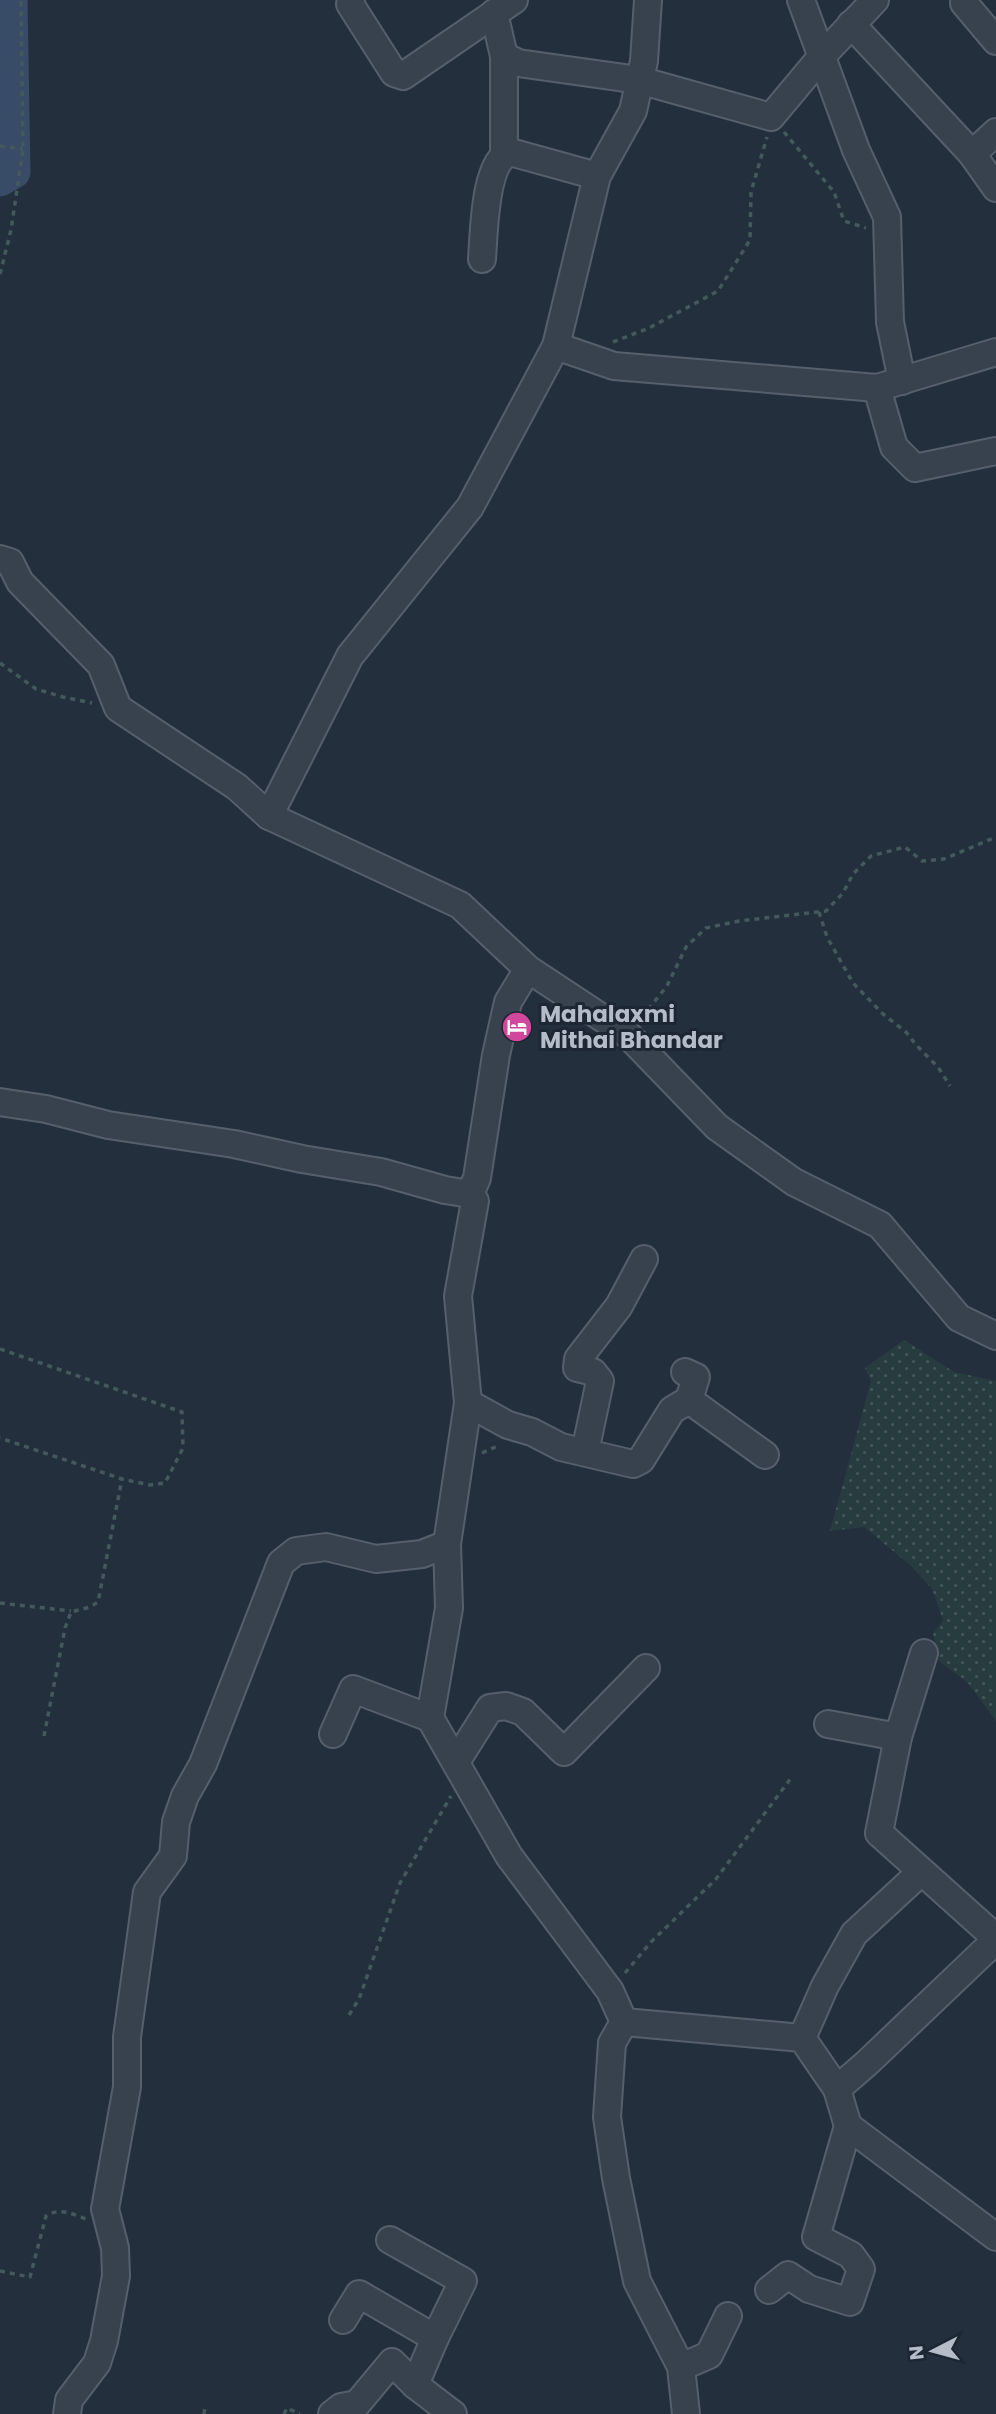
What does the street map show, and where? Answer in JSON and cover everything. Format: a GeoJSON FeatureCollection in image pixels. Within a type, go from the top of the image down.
{"type":"FeatureCollection","features":[{"type":"Feature","properties":{"kind":"street"},"geometry":{"type":"LineString","coordinates":[[351,0],[350,4],[394,73],[403,76],[504,7]]}},
{"type":"Feature","properties":{"kind":"street"},"geometry":{"type":"LineString","coordinates":[[269,816],[350,656],[470,507],[556,346],[597,176],[633,111],[644,61],[648,0]]}},
{"type":"Feature","properties":{"kind":"street"},"geometry":{"type":"LineString","coordinates":[[801,0],[856,150],[887,217],[890,322],[902,382]]}},
{"type":"Feature","properties":{"kind":"street"},"geometry":{"type":"LineString","coordinates":[[504,56],[518,63],[639,80],[771,117],[822,56],[875,0]]}},
{"type":"Feature","properties":{"kind":"street"},"geometry":{"type":"LineString","coordinates":[[964,1],[996,41]]}},
{"type":"Feature","properties":{"kind":"street"},"geometry":{"type":"LineString","coordinates":[[482,259],[491,177],[504,154],[504,7]]}},
{"type":"Feature","properties":{"kind":"street"},"geometry":{"type":"LineString","coordinates":[[851,24],[972,154],[996,188]]}},
{"type":"Feature","properties":{"kind":"street"},"geometry":{"type":"LineString","coordinates":[[972,154],[996,132]]}},
{"type":"Feature","properties":{"kind":"street"},"geometry":{"type":"LineString","coordinates":[[504,154],[510,152],[597,176]]}},
{"type":"Feature","properties":{"kind":"street"},"geometry":{"type":"LineString","coordinates":[[556,346],[614,366],[877,388],[996,352]]}},
{"type":"Feature","properties":{"kind":"street"},"geometry":{"type":"LineString","coordinates":[[877,388],[894,447],[915,468],[996,451]]}},
{"type":"Feature","properties":{"kind":"street"},"geometry":{"type":"LineString","coordinates":[[0,559],[10,562],[20,582],[101,665],[118,708],[237,787],[269,816],[460,905],[528,969],[628,1035],[717,1127],[794,1182],[880,1225],[959,1318],[996,1336]]}},
{"type":"Feature","properties":{"kind":"street"},"geometry":{"type":"LineString","coordinates":[[470,1194],[477,1178],[495,1055],[509,1002],[528,969]]}},
{"type":"Feature","properties":{"kind":"street"},"geometry":{"type":"LineString","coordinates":[[0,1102],[46,1109],[108,1125],[234,1144],[381,1172],[445,1190],[470,1194],[475,1201],[458,1296],[468,1403],[447,1544],[449,1608],[430,1718]]}},
{"type":"Feature","properties":{"kind":"street"},"geometry":{"type":"LineString","coordinates":[[585,1452],[600,1381],[593,1372],[577,1368],[578,1359],[619,1306],[645,1259]]}},
{"type":"Feature","properties":{"kind":"street"},"geometry":{"type":"LineString","coordinates":[[468,1403],[508,1425],[561,1447],[633,1464],[641,1460],[672,1410],[689,1400],[696,1385],[696,1377],[685,1372]]}},
{"type":"Feature","properties":{"kind":"street"},"geometry":{"type":"LineString","coordinates":[[689,1400],[765,1455]]}},
{"type":"Feature","properties":{"kind":"street"},"geometry":{"type":"LineString","coordinates":[[67,2414],[73,2393],[97,2363],[104,2341],[116,2276],[115,2248],[105,2209],[127,2087],[127,2038],[147,1892],[173,1856],[176,1822],[185,1796],[203,1764],[281,1563],[296,1551],[327,1547],[376,1559],[422,1554],[447,1544]]}},
{"type":"Feature","properties":{"kind":"street"},"geometry":{"type":"LineString","coordinates":[[837,2089],[996,1939],[878,1833],[898,1737],[924,1653]]}},
{"type":"Feature","properties":{"kind":"street"},"geometry":{"type":"LineString","coordinates":[[461,1770],[491,1708],[506,1706],[523,1712],[564,1752],[646,1668]]}},
{"type":"Feature","properties":{"kind":"street"},"geometry":{"type":"LineString","coordinates":[[333,1734],[353,1689],[430,1718],[509,1856],[610,1991],[624,2022]]}},
{"type":"Feature","properties":{"kind":"street"},"geometry":{"type":"LineString","coordinates":[[828,1724],[898,1737]]}},
{"type":"Feature","properties":{"kind":"street"},"geometry":{"type":"LineString","coordinates":[[802,2038],[825,1986],[854,1934],[921,1872]]}},
{"type":"Feature","properties":{"kind":"street"},"geometry":{"type":"LineString","coordinates":[[624,2022],[802,2038]]}},
{"type":"Feature","properties":{"kind":"street"},"geometry":{"type":"LineString","coordinates":[[624,2022],[612,2043],[607,2117],[616,2178],[637,2281],[681,2367],[686,2414]]}},
{"type":"Feature","properties":{"kind":"street"},"geometry":{"type":"LineString","coordinates":[[768,2290],[788,2276],[809,2289],[813,2303],[850,2302],[861,2269],[851,2255],[816,2237],[848,2126],[837,2089],[802,2038]]}},
{"type":"Feature","properties":{"kind":"street"},"geometry":{"type":"LineString","coordinates":[[848,2126],[996,2237]]}},
{"type":"Feature","properties":{"kind":"street"},"geometry":{"type":"LineString","coordinates":[[390,2240],[463,2281],[415,2385]]}},
{"type":"Feature","properties":{"kind":"street"},"geometry":{"type":"LineString","coordinates":[[343,2320],[359,2294],[435,2338]]}},
{"type":"Feature","properties":{"kind":"street"},"geometry":{"type":"LineString","coordinates":[[681,2367],[709,2355],[728,2316]]}},
{"type":"Feature","properties":{"kind":"street"},"geometry":{"type":"LineString","coordinates":[[332,2414],[341,2407],[358,2404],[392,2362],[415,2385],[453,2414]]}},
{"type":"Feature","properties":{"kind":"path"},"geometry":{"type":"LineString","coordinates":[[0,274],[11,230],[23,149],[21,0]]}},
{"type":"Feature","properties":{"kind":"path"},"geometry":{"type":"LineString","coordinates":[[771,117],[834,192],[844,221],[866,227],[883,241],[888,253]]}},
{"type":"Feature","properties":{"kind":"path"},"geometry":{"type":"LineString","coordinates":[[611,343],[649,328],[718,291],[750,240],[751,192],[765,150],[771,117]]}},
{"type":"Feature","properties":{"kind":"path"},"geometry":{"type":"LineString","coordinates":[[0,146],[23,149]]}},
{"type":"Feature","properties":{"kind":"path"},"geometry":{"type":"LineString","coordinates":[[0,663],[36,689],[118,708]]}},
{"type":"Feature","properties":{"kind":"path"},"geometry":{"type":"LineString","coordinates":[[628,1035],[667,986],[686,947],[706,928],[739,921],[826,911],[843,893],[853,874],[871,856],[905,847],[922,861],[944,859],[996,837]]}},
{"type":"Feature","properties":{"kind":"path"},"geometry":{"type":"LineString","coordinates":[[819,912],[827,937],[853,983],[883,1014],[906,1032],[938,1067],[950,1087]]}},
{"type":"Feature","properties":{"kind":"path"},"geometry":{"type":"LineString","coordinates":[[0,1349],[182,1412],[183,1448],[165,1483],[150,1485],[122,1479],[0,1437]]}},
{"type":"Feature","properties":{"kind":"path"},"geometry":{"type":"LineString","coordinates":[[459,1458],[471,1457],[532,1433]]}},
{"type":"Feature","properties":{"kind":"path"},"geometry":{"type":"LineString","coordinates":[[0,1602],[71,1612],[98,1602],[122,1479]]}},
{"type":"Feature","properties":{"kind":"path"},"geometry":{"type":"LineString","coordinates":[[44,1736],[65,1628],[71,1612]]}},
{"type":"Feature","properties":{"kind":"path"},"geometry":{"type":"LineString","coordinates":[[349,2015],[359,1999],[400,1883],[449,1800],[461,1770]]}},
{"type":"Feature","properties":{"kind":"path"},"geometry":{"type":"LineString","coordinates":[[610,1991],[651,1942],[716,1879],[791,1778]]}},
{"type":"Feature","properties":{"kind":"path"},"geometry":{"type":"LineString","coordinates":[[0,2271],[30,2277],[46,2216],[52,2211],[68,2212],[92,2221]]}},
{"type":"Feature","properties":{"kind":"path"},"geometry":{"type":"LineString","coordinates":[[204,2414],[205,2406]]}},
{"type":"Feature","properties":{"kind":"path"},"geometry":{"type":"LineString","coordinates":[[284,2414],[287,2408],[300,2414]]}},
{"type":"Feature","properties":{"kind":"green space"},"geometry":{"type":"Polygon","coordinates":[[[904,1340],[954,1372],[996,1381],[996,1721],[968,1683],[939,1661],[933,1634],[943,1620],[932,1589],[910,1565],[864,1527],[830,1531],[871,1381],[865,1368],[904,1340]]]}},
{"type":"Feature","properties":{"kind":"waterway"},"geometry":{"type":"LineString","coordinates":[[0,180],[14,172],[11,0]]}},
{"type":"Feature","properties":{"kind":"place","name":"Mahalaxmi Mithai Bhandar"},"geometry":{"type":"Point","coordinates":[517,1027]}}]}
